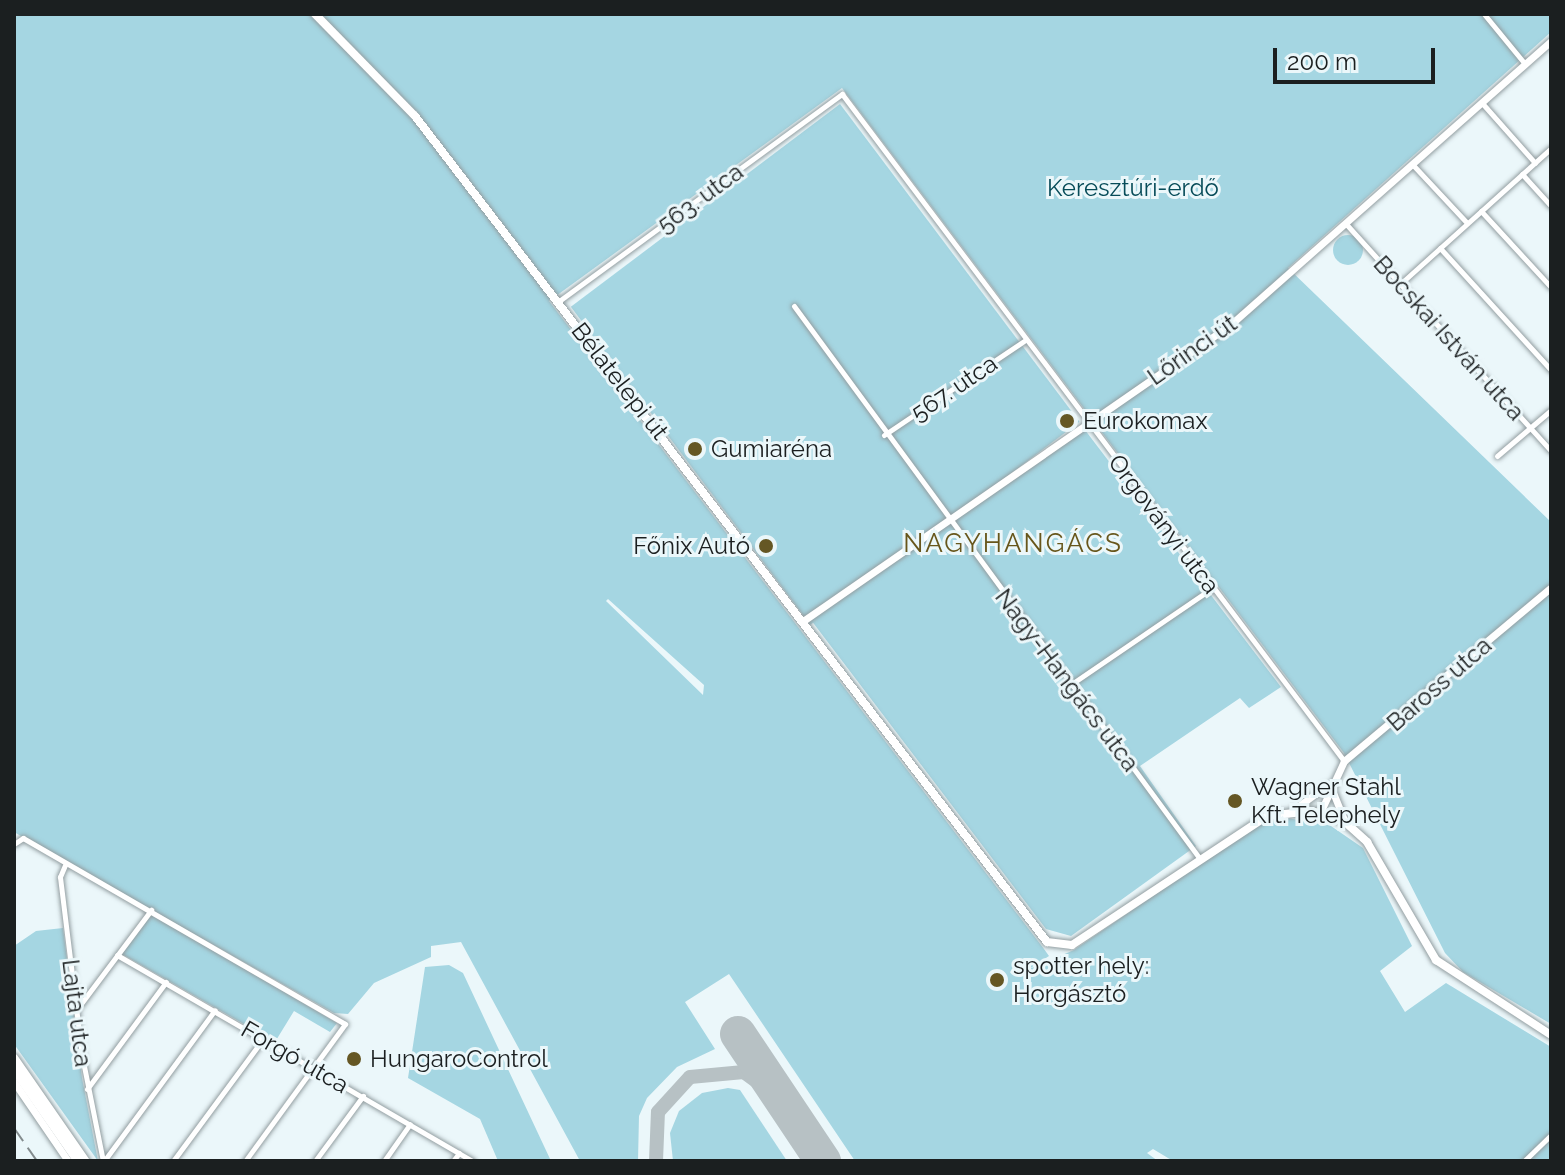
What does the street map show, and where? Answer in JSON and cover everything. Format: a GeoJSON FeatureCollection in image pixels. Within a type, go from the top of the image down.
{"type":"FeatureCollection","features":[{"type":"Feature","properties":{"kind":"main road","name":"Bélatelepi út"},"geometry":{"type":"LineString","coordinates":[[315,14],[380,73],[1058,948]]}},
{"type":"Feature","properties":{"kind":"main road","name":"Baross utca"},"geometry":{"type":"LineString","coordinates":[[1058,948],[1252,823],[1293,810],[1320,813]]}},
{"type":"Feature","properties":{"kind":"main road"},"geometry":{"type":"LineString","coordinates":[[1320,813],[1345,822],[1374,851],[1436,960],[1551,1035]]}},
{"type":"Feature","properties":{"kind":"main road"},"geometry":{"type":"LineString","coordinates":[[14,1069],[78,1161]]}},
{"type":"Feature","properties":{"kind":"street"},"geometry":{"type":"LineString","coordinates":[[1484,14],[1525,64]]}},
{"type":"Feature","properties":{"kind":"street","name":"Lőrinci út"},"geometry":{"type":"LineString","coordinates":[[803,621],[1230,325],[1551,42]]}},
{"type":"Feature","properties":{"kind":"street","name":"563. utca"},"geometry":{"type":"LineString","coordinates":[[559,301],[842,94]]}},
{"type":"Feature","properties":{"kind":"street","name":"Orgoványi utca"},"geometry":{"type":"LineString","coordinates":[[842,94],[1024,341],[1344,761]]}},
{"type":"Feature","properties":{"kind":"street"},"geometry":{"type":"LineString","coordinates":[[1482,103],[1535,163]]}},
{"type":"Feature","properties":{"kind":"street"},"geometry":{"type":"LineString","coordinates":[[1399,285],[1551,148]]}},
{"type":"Feature","properties":{"kind":"street"},"geometry":{"type":"LineString","coordinates":[[1413,165],[1467,223]]}},
{"type":"Feature","properties":{"kind":"street"},"geometry":{"type":"LineString","coordinates":[[1522,174],[1551,206]]}},
{"type":"Feature","properties":{"kind":"street"},"geometry":{"type":"LineString","coordinates":[[1481,211],[1551,287]]}},
{"type":"Feature","properties":{"kind":"street","name":"Bocskai István utca"},"geometry":{"type":"LineString","coordinates":[[1347,225],[1551,451]]}},
{"type":"Feature","properties":{"kind":"street"},"geometry":{"type":"LineString","coordinates":[[1440,248],[1551,370]]}},
{"type":"Feature","properties":{"kind":"street","name":"Nagy-Hangács utca"},"geometry":{"type":"LineString","coordinates":[[794,306],[947,521],[1200,859]]}},
{"type":"Feature","properties":{"kind":"street","name":"567. utca"},"geometry":{"type":"LineString","coordinates":[[884,435],[1024,341]]}},
{"type":"Feature","properties":{"kind":"street"},"geometry":{"type":"LineString","coordinates":[[1497,456],[1551,410]]}},
{"type":"Feature","properties":{"kind":"street","name":"Baross utca"},"geometry":{"type":"LineString","coordinates":[[1320,813],[1329,783],[1344,761],[1551,587]]}},
{"type":"Feature","properties":{"kind":"street"},"geometry":{"type":"LineString","coordinates":[[1070,685],[1212,588]]}},
{"type":"Feature","properties":{"kind":"street"},"geometry":{"type":"LineString","coordinates":[[1329,783],[1345,822]]}},
{"type":"Feature","properties":{"kind":"street","name":"Baross utca"},"geometry":{"type":"LineString","coordinates":[[1293,810],[1329,783]]}},
{"type":"Feature","properties":{"kind":"street"},"geometry":{"type":"LineString","coordinates":[[14,844],[23,838],[345,1024],[245,1161]]}},
{"type":"Feature","properties":{"kind":"street","name":"Lajta utca"},"geometry":{"type":"LineString","coordinates":[[65,865],[60,877],[76,1010],[87,1089],[103,1161]]}},
{"type":"Feature","properties":{"kind":"street"},"geometry":{"type":"LineString","coordinates":[[76,1010],[151,910]]}},
{"type":"Feature","properties":{"kind":"street","name":"Forgó utca"},"geometry":{"type":"LineString","coordinates":[[117,955],[473,1161]]}},
{"type":"Feature","properties":{"kind":"street"},"geometry":{"type":"LineString","coordinates":[[87,1089],[166,982]]}},
{"type":"Feature","properties":{"kind":"street"},"geometry":{"type":"LineString","coordinates":[[103,1161],[215,1010]]}},
{"type":"Feature","properties":{"kind":"street"},"geometry":{"type":"LineString","coordinates":[[173,1161],[263,1039]]}},
{"type":"Feature","properties":{"kind":"street"},"geometry":{"type":"LineString","coordinates":[[14,1057],[86,1161]]}},
{"type":"Feature","properties":{"kind":"street"},"geometry":{"type":"LineString","coordinates":[[14,1082],[68,1161]]}},
{"type":"Feature","properties":{"kind":"street"},"geometry":{"type":"LineString","coordinates":[[315,1161],[363,1096]]}},
{"type":"Feature","properties":{"kind":"street"},"geometry":{"type":"LineString","coordinates":[[384,1161],[410,1124]]}},
{"type":"Feature","properties":{"kind":"street"},"geometry":{"type":"LineString","coordinates":[[1524,1161],[1551,1135]]}},
{"type":"Feature","properties":{"kind":"street"},"geometry":{"type":"LineString","coordinates":[[453,1161],[459,1153]]}},
{"type":"Feature","properties":{"kind":"green space","name":"Keresztúri-erdő"},"geometry":{"type":"Polygon","coordinates":[[[14,14],[1551,14],[1551,32],[1288,268],[1551,522],[1551,1024],[1463,972],[1445,953],[1344,753],[842,88],[549,301],[1049,956],[1029,969],[1074,950],[1258,824],[1286,818],[1328,824],[1363,848],[1412,946],[1380,971],[1405,1012],[1446,983],[1551,1047],[1551,1161],[1173,1161],[1153,1149],[1147,1153],[1158,1161],[855,1161],[729,974],[685,1002],[715,1049],[677,1067],[647,1098],[639,1116],[638,1161],[580,1161],[461,942],[431,946],[431,957],[374,983],[348,1014],[334,1013],[14,832],[14,14]],[[608,599],[606,601],[703,695],[704,685],[608,599]]]}},
{"type":"Feature","properties":{"kind":"green space"},"geometry":{"type":"Polygon","coordinates":[[[840,104],[1080,422],[810,625],[571,307],[840,104]]]}},
{"type":"Feature","properties":{"kind":"green space"},"geometry":{"type":"Polygon","coordinates":[[[1348,235],[1359,239],[1363,250],[1359,261],[1348,265],[1337,261],[1333,250],[1337,239],[1348,235]]]}},
{"type":"Feature","properties":{"kind":"green space"},"geometry":{"type":"Polygon","coordinates":[[[1085,430],[1281,687],[1249,708],[1240,698],[1140,766],[1196,846],[1071,936],[1046,929],[811,620],[1085,430]]]}},
{"type":"Feature","properties":{"kind":"green space"},"geometry":{"type":"Polygon","coordinates":[[[151,914],[337,1023],[330,1032],[294,1011],[275,1042],[122,954],[151,914]]]}},
{"type":"Feature","properties":{"kind":"green space"},"geometry":{"type":"Polygon","coordinates":[[[63,928],[82,1078],[98,1161],[14,1044],[14,946],[36,931],[63,928]]]}},
{"type":"Feature","properties":{"kind":"green space"},"geometry":{"type":"Polygon","coordinates":[[[449,965],[463,973],[551,1161],[498,1161],[480,1119],[408,1078],[425,967],[449,965]]]}},
{"type":"Feature","properties":{"kind":"green space"},"geometry":{"type":"Polygon","coordinates":[[[728,1088],[740,1090],[787,1161],[673,1161],[670,1133],[679,1111],[702,1093],[728,1088]]]}},
{"type":"Feature","properties":{"kind":"taxiway"},"geometry":{"type":"LineString","coordinates":[[656,1161],[658,1112],[690,1077],[744,1072],[782,1100]]}},
{"type":"Feature","properties":{"kind":"runway"},"geometry":{"type":"LineString","coordinates":[[738,1034],[823,1161]]}},
{"type":"Feature","properties":{"kind":"railway"},"geometry":{"type":"LineString","coordinates":[[14,1128],[37,1161]]}},
{"type":"Feature","properties":{"kind":"place","name":"Eurokomax"},"geometry":{"type":"Point","coordinates":[1067,421]}},
{"type":"Feature","properties":{"kind":"place","name":"Gumiaréna"},"geometry":{"type":"Point","coordinates":[695,449]}},
{"type":"Feature","properties":{"kind":"place","name":"Főnix Autó"},"geometry":{"type":"Point","coordinates":[766,546]}},
{"type":"Feature","properties":{"kind":"place","name":"Wagner Stahl Kft. Telephely"},"geometry":{"type":"Point","coordinates":[1235,801]}},
{"type":"Feature","properties":{"kind":"place","name":"spotter hely: Horgásztó"},"geometry":{"type":"Point","coordinates":[997,980]}},
{"type":"Feature","properties":{"kind":"place","name":"HungaroControl"},"geometry":{"type":"Point","coordinates":[354,1059]}},
{"type":"Feature","properties":{"kind":"district","name":"NAGYHANGÁCS"},"geometry":{"type":"Point","coordinates":[1013,544]}}]}
